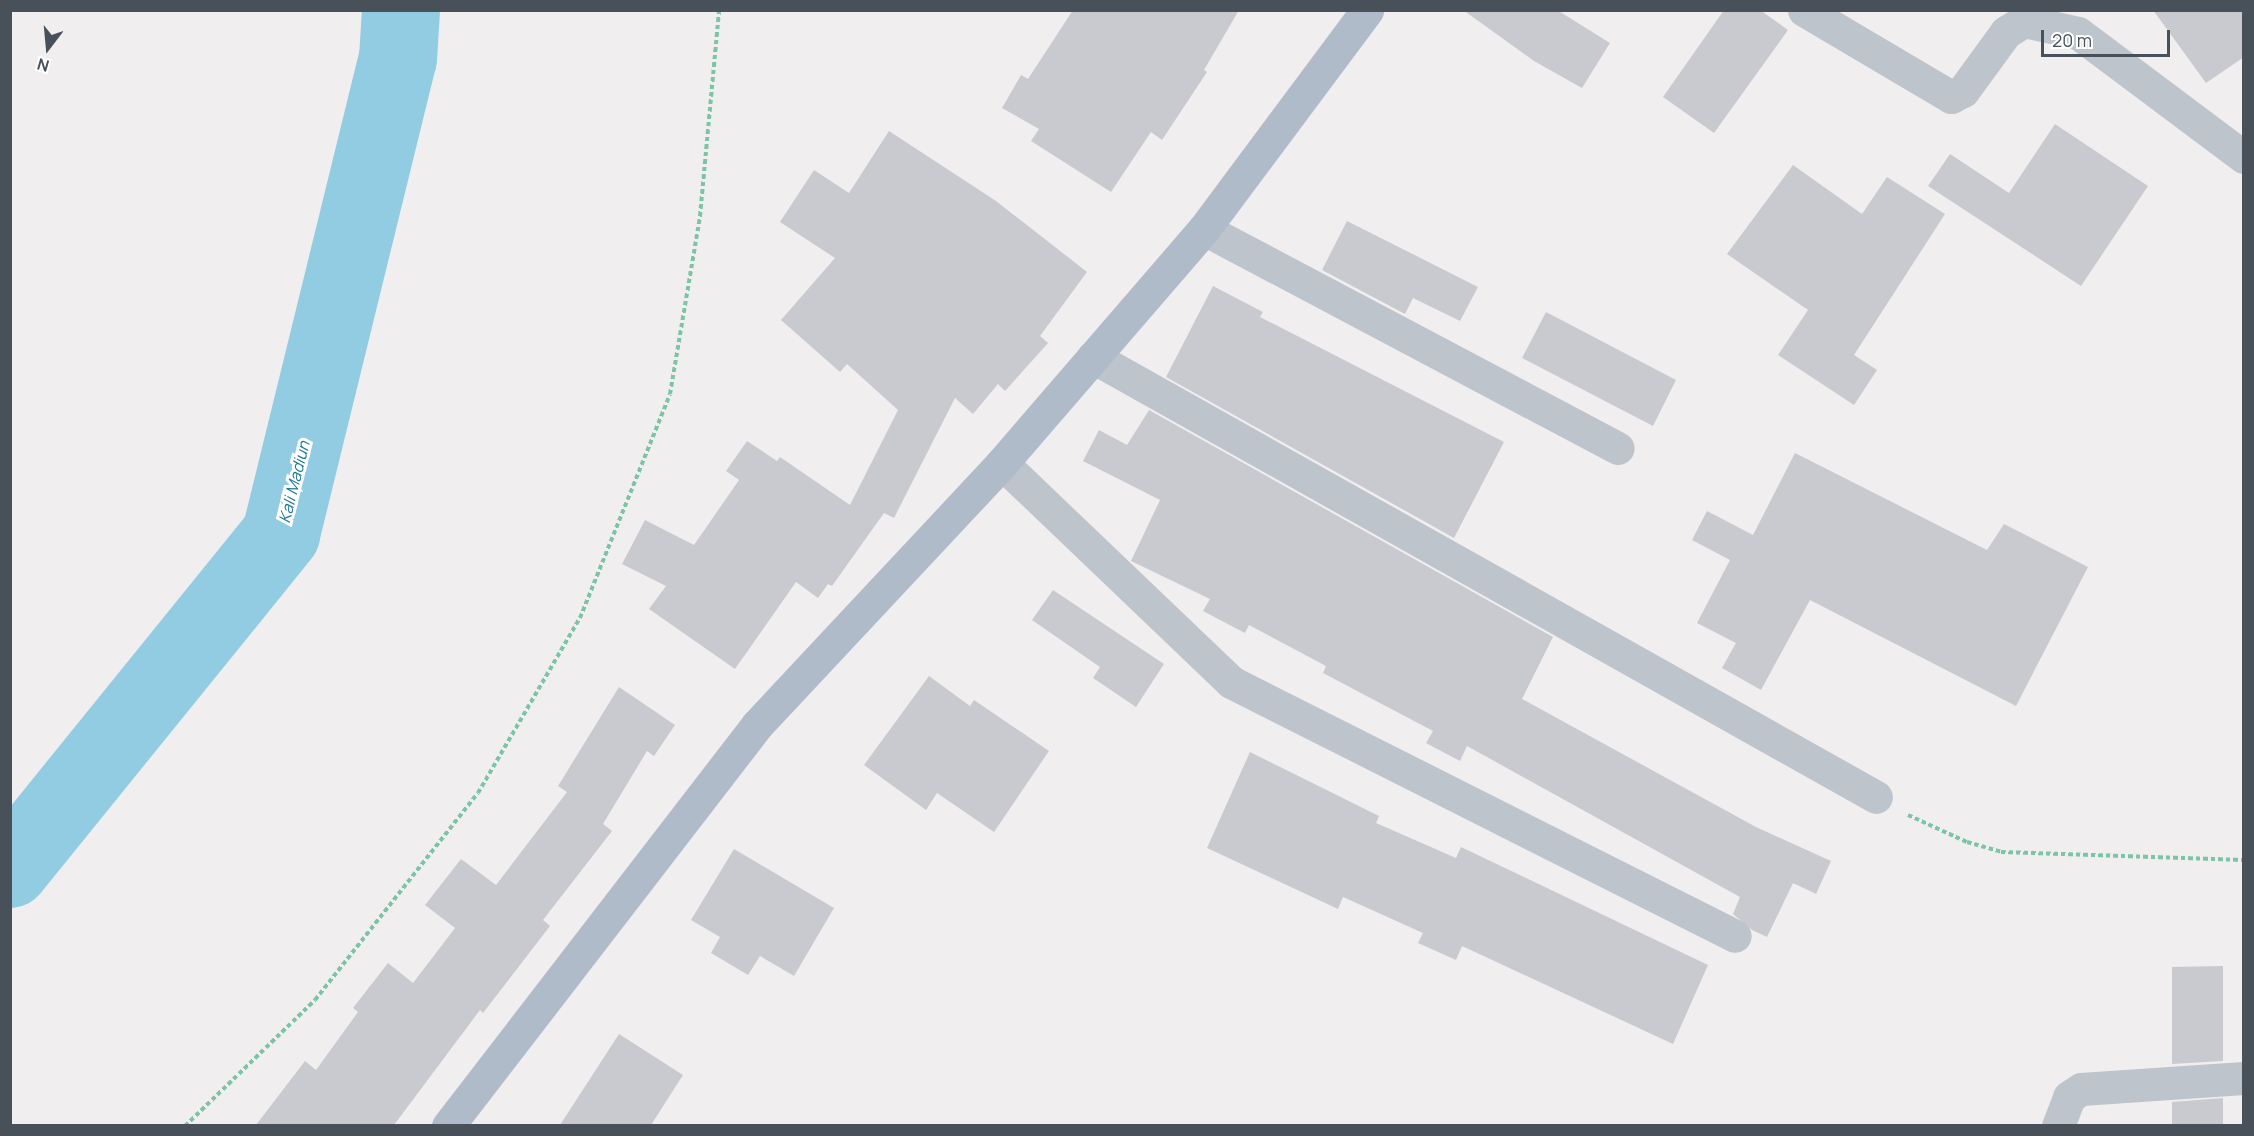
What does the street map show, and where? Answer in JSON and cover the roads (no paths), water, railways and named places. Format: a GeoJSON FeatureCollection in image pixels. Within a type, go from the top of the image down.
{"type":"FeatureCollection","features":[{"type":"Feature","properties":{"kind":"main road"},"geometry":{"type":"LineString","coordinates":[[448,1125],[757,726],[1002,463],[1204,229],[1367,10]]}},
{"type":"Feature","properties":{"kind":"street"},"geometry":{"type":"LineString","coordinates":[[1804,10],[1951,97],[1963,92],[2006,32],[2024,21],[2078,33],[2244,157]]}},
{"type":"Feature","properties":{"kind":"street"},"geometry":{"type":"LineString","coordinates":[[1204,229],[1618,448]]}},
{"type":"Feature","properties":{"kind":"street"},"geometry":{"type":"LineString","coordinates":[[1093,357],[1876,797]]}},
{"type":"Feature","properties":{"kind":"street"},"geometry":{"type":"LineString","coordinates":[[1002,463],[1231,682],[1735,936]]}},
{"type":"Feature","properties":{"kind":"street"},"geometry":{"type":"LineString","coordinates":[[2058,1125],[2069,1097],[2081,1089],[2244,1078]]}},
{"type":"Feature","properties":{"kind":"waterway","name":"Kali Madiun"},"geometry":{"type":"LineString","coordinates":[[10,869],[281,534],[398,59],[401,10]]}}]}
